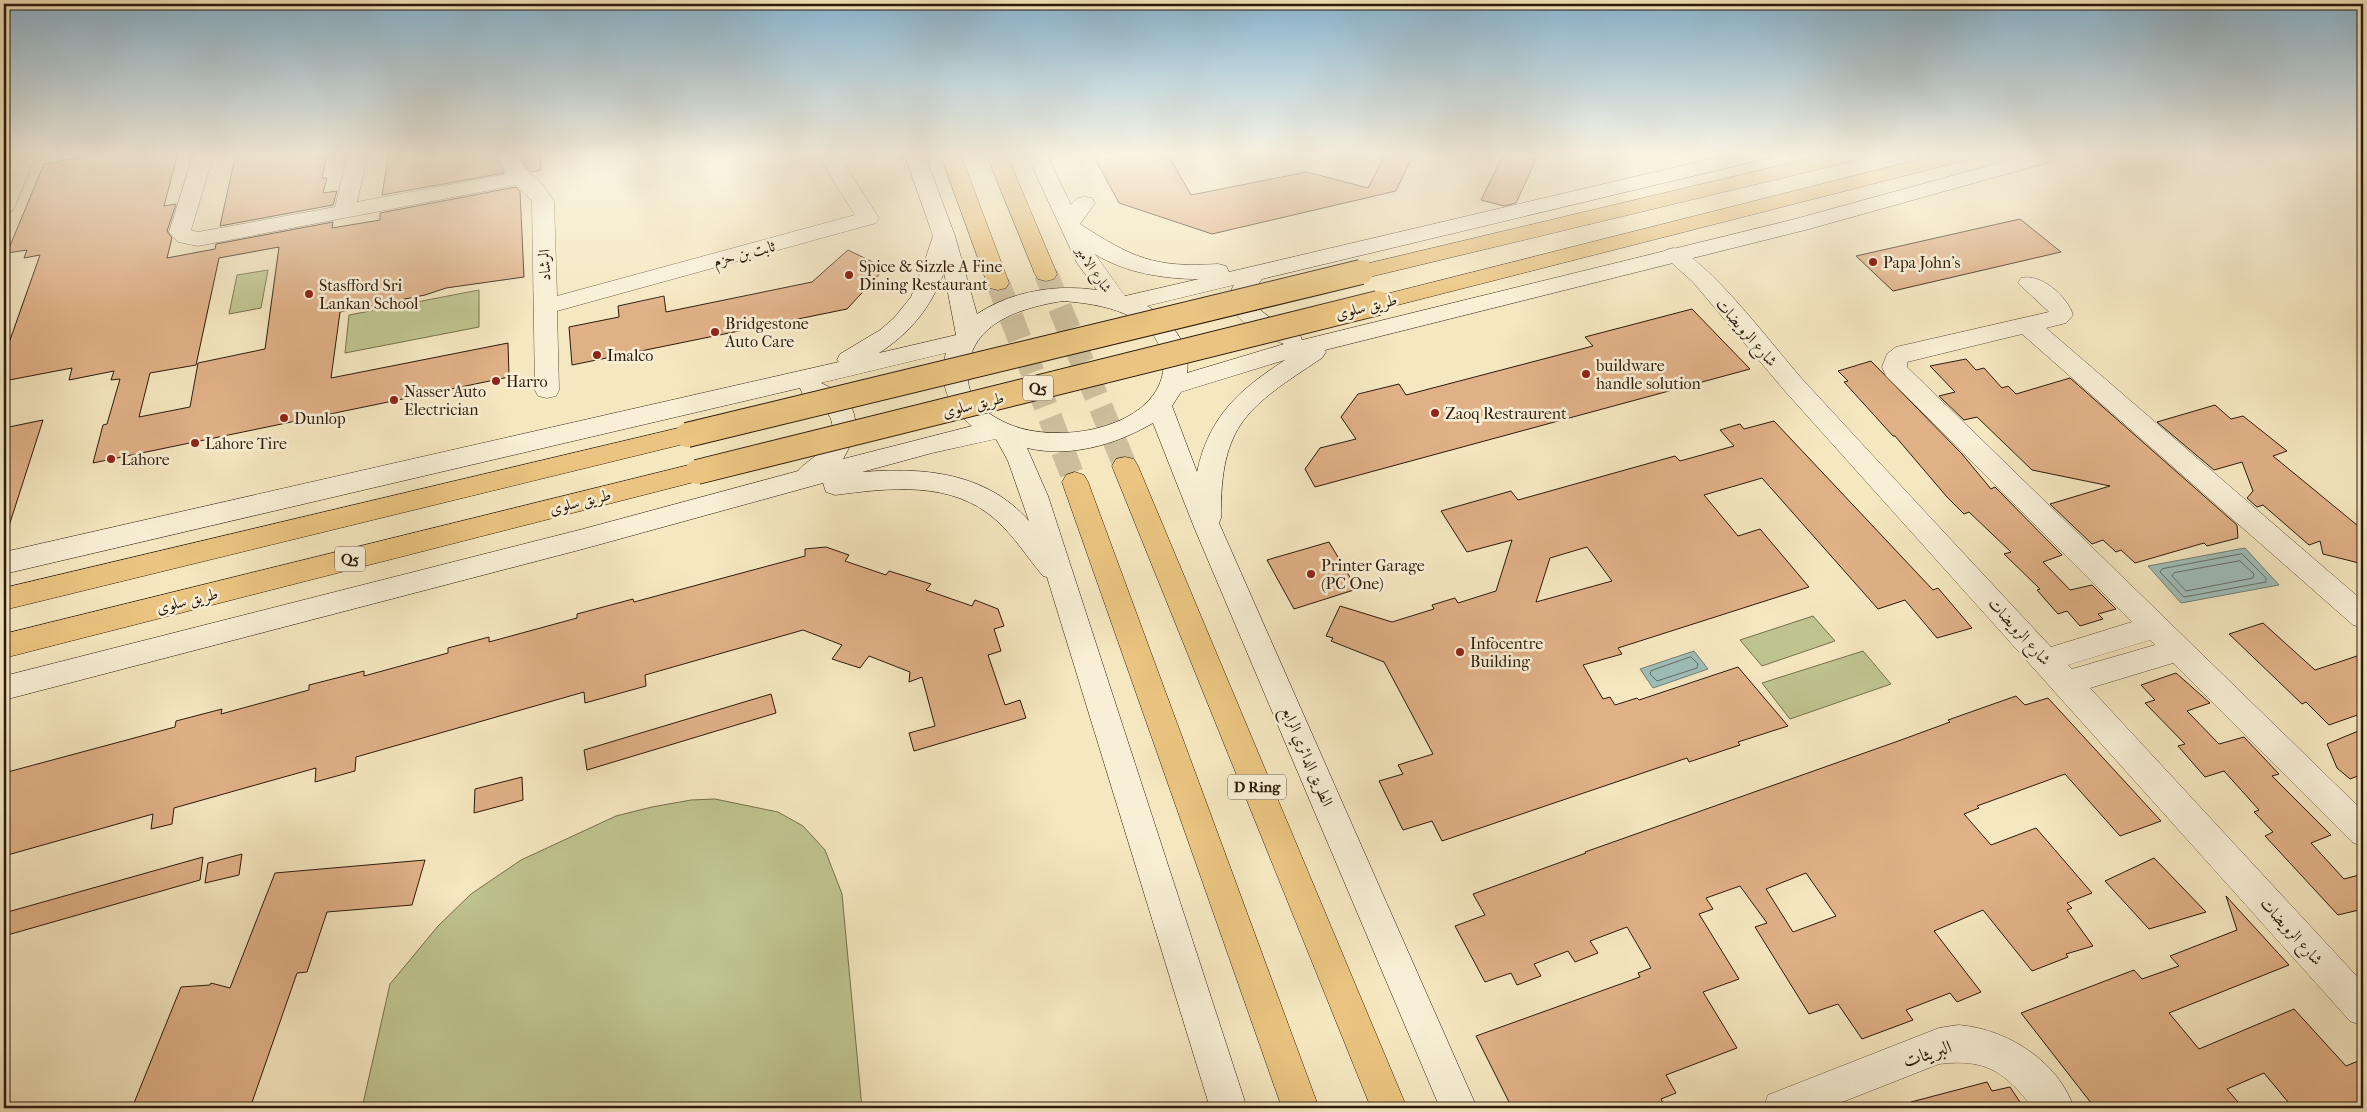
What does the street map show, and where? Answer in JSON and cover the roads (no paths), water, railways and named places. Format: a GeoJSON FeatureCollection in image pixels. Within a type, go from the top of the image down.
{"type":"FeatureCollection","features":[{"type":"Feature","properties":{"kind":"highway"},"geometry":{"type":"LineString","coordinates":[[969,205],[998,282]]}},
{"type":"Feature","properties":{"kind":"highway"},"geometry":{"type":"LineString","coordinates":[[1017,205],[1046,274]]}},
{"type":"Feature","properties":{"kind":"highway","name":"طريق سلوى"},"geometry":{"type":"LineString","coordinates":[[4,599],[1645,205]]}},
{"type":"Feature","properties":{"kind":"highway","name":"طريق سلوى"},"geometry":{"type":"LineString","coordinates":[[4,646],[1768,205]]}},
{"type":"Feature","properties":{"kind":"highway","name":"D Ring"},"geometry":{"type":"LineString","coordinates":[[1125,466],[1389,1108]]}},
{"type":"Feature","properties":{"kind":"highway"},"geometry":{"type":"LineString","coordinates":[[1075,482],[1301,1108]]}},
{"type":"Feature","properties":{"kind":"main road"},"geometry":{"type":"LineString","coordinates":[[188,205],[180,232],[186,238],[212,238],[385,205]]}},
{"type":"Feature","properties":{"kind":"main road"},"geometry":{"type":"LineString","coordinates":[[344,213],[346,205]]}},
{"type":"Feature","properties":{"kind":"main road","name":"الرشاد"},"geometry":{"type":"LineString","coordinates":[[543,205],[547,390]]}},
{"type":"Feature","properties":{"kind":"main road","name":"ثابت بن حزم"},"geometry":{"type":"LineString","coordinates":[[545,307],[868,218],[859,205]]}},
{"type":"Feature","properties":{"kind":"main road"},"geometry":{"type":"LineString","coordinates":[[933,205],[963,297],[967,338]]}},
{"type":"Feature","properties":{"kind":"main road","name":"شارع الامير"},"geometry":{"type":"LineString","coordinates":[[1060,205],[1088,263],[1121,303]]}},
{"type":"Feature","properties":{"kind":"main road"},"geometry":{"type":"LineString","coordinates":[[1083,205],[1069,225],[1122,259],[1154,268],[1184,272],[1221,271],[1318,251],[1340,252]]}},
{"type":"Feature","properties":{"kind":"main road"},"geometry":{"type":"LineString","coordinates":[[1121,303],[1544,205]]}},
{"type":"Feature","properties":{"kind":"main road","name":"طريق سلوى"},"geometry":{"type":"LineString","coordinates":[[4,688],[769,490],[932,444],[1001,432],[1047,443],[1091,440],[1130,426],[1165,395],[1223,368],[1872,205]]}},
{"type":"Feature","properties":{"kind":"main road"},"geometry":{"type":"LineString","coordinates":[[823,374],[892,334],[911,315],[929,286],[944,236]]}},
{"type":"Feature","properties":{"kind":"main road","name":"شارع الرويضات"},"geometry":{"type":"LineString","coordinates":[[1674,255],[1701,277],[1793,384],[2363,1009]]}},
{"type":"Feature","properties":{"kind":"main road"},"geometry":{"type":"LineString","coordinates":[[1261,271],[1242,290],[1242,306],[1249,316],[1262,325],[1291,338],[1330,342]]}},
{"type":"Feature","properties":{"kind":"main road"},"geometry":{"type":"LineString","coordinates":[[2029,283],[2056,305],[2061,315],[2058,318],[1904,353],[1896,357],[1893,362],[1895,370],[2363,832]]}},
{"type":"Feature","properties":{"kind":"main road"},"geometry":{"type":"LineString","coordinates":[[1165,395],[1176,366],[1172,348],[1166,336],[1146,315],[1121,303],[1100,297],[1063,294],[1026,300],[994,314],[967,338],[956,358],[954,377],[959,395],[980,420],[1001,432],[1021,461],[1035,496],[1223,1101]]}},
{"type":"Feature","properties":{"kind":"main road"},"geometry":{"type":"LineString","coordinates":[[2027,325],[2363,617]]}},
{"type":"Feature","properties":{"kind":"main road"},"geometry":{"type":"LineString","coordinates":[[4,563],[783,384],[967,338]]}},
{"type":"Feature","properties":{"kind":"main road"},"geometry":{"type":"LineString","coordinates":[[1207,527],[1211,464],[1219,440],[1233,414],[1257,391],[1330,342]]}},
{"type":"Feature","properties":{"kind":"main road"},"geometry":{"type":"LineString","coordinates":[[783,384],[817,390],[830,398],[839,408],[844,420],[844,433],[840,446],[830,460],[799,481]]}},
{"type":"Feature","properties":{"kind":"main road","name":"الطريق الدائري الرابع"},"geometry":{"type":"LineString","coordinates":[[1165,395],[1175,451],[1459,1108]]}},
{"type":"Feature","properties":{"kind":"main road"},"geometry":{"type":"LineString","coordinates":[[769,490],[895,478],[926,480],[956,486],[988,500],[1002,510],[1060,575]]}},
{"type":"Feature","properties":{"kind":"main road"},"geometry":{"type":"LineString","coordinates":[[2046,660],[2156,628]]}},
{"type":"Feature","properties":{"kind":"main road"},"geometry":{"type":"LineString","coordinates":[[2067,683],[2110,672],[2178,650]]}},
{"type":"Feature","properties":{"kind":"main road","name":"البريثات"},"geometry":{"type":"LineString","coordinates":[[1781,1108],[1939,1046],[1960,1042],[1984,1046],[2002,1053],[2020,1065],[2035,1080],[2056,1108]]}},
{"type":"Feature","properties":{"kind":"water"},"geometry":{"type":"Polygon","coordinates":[[[2245,548],[2279,585],[2181,603],[2148,566],[2245,548]]]}},
{"type":"Feature","properties":{"kind":"water"},"geometry":{"type":"Polygon","coordinates":[[[1694,651],[1708,669],[1653,688],[1640,669],[1694,651]]]}},
{"type":"Feature","properties":{"kind":"tunnel"},"geometry":{"type":"LineString","coordinates":[[1046,274],[1125,466]]}},
{"type":"Feature","properties":{"kind":"tunnel"},"geometry":{"type":"LineString","coordinates":[[998,283],[1075,482]]}},
{"type":"Feature","properties":{"kind":"place","name":"Papa John's"},"geometry":{"type":"Point","coordinates":[1873,262]}},
{"type":"Feature","properties":{"kind":"place","name":"Spice & Sizzle A Fine Dining Restaurant"},"geometry":{"type":"Point","coordinates":[849,275]}},
{"type":"Feature","properties":{"kind":"place","name":"Stasfford Sri Lankan School"},"geometry":{"type":"Point","coordinates":[309,294]}},
{"type":"Feature","properties":{"kind":"place","name":"Bridgestone Auto Care"},"geometry":{"type":"Point","coordinates":[715,332]}},
{"type":"Feature","properties":{"kind":"place","name":"Imalco"},"geometry":{"type":"Point","coordinates":[597,355]}},
{"type":"Feature","properties":{"kind":"place","name":"buildware handle solution"},"geometry":{"type":"Point","coordinates":[1586,374]}},
{"type":"Feature","properties":{"kind":"place","name":"Harro"},"geometry":{"type":"Point","coordinates":[496,381]}},
{"type":"Feature","properties":{"kind":"place","name":"Nasser Auto Electrician"},"geometry":{"type":"Point","coordinates":[394,400]}},
{"type":"Feature","properties":{"kind":"place","name":"Zaoq Restraurent"},"geometry":{"type":"Point","coordinates":[1435,413]}},
{"type":"Feature","properties":{"kind":"place","name":"Dunlop"},"geometry":{"type":"Point","coordinates":[284,418]}},
{"type":"Feature","properties":{"kind":"place","name":"Lahore Tire"},"geometry":{"type":"Point","coordinates":[195,443]}},
{"type":"Feature","properties":{"kind":"place","name":"Lahore"},"geometry":{"type":"Point","coordinates":[111,459]}},
{"type":"Feature","properties":{"kind":"place","name":"Printer Garage (PC One)"},"geometry":{"type":"Point","coordinates":[1311,574]}},
{"type":"Feature","properties":{"kind":"place","name":"Infocentre Building"},"geometry":{"type":"Point","coordinates":[1460,652]}}]}
